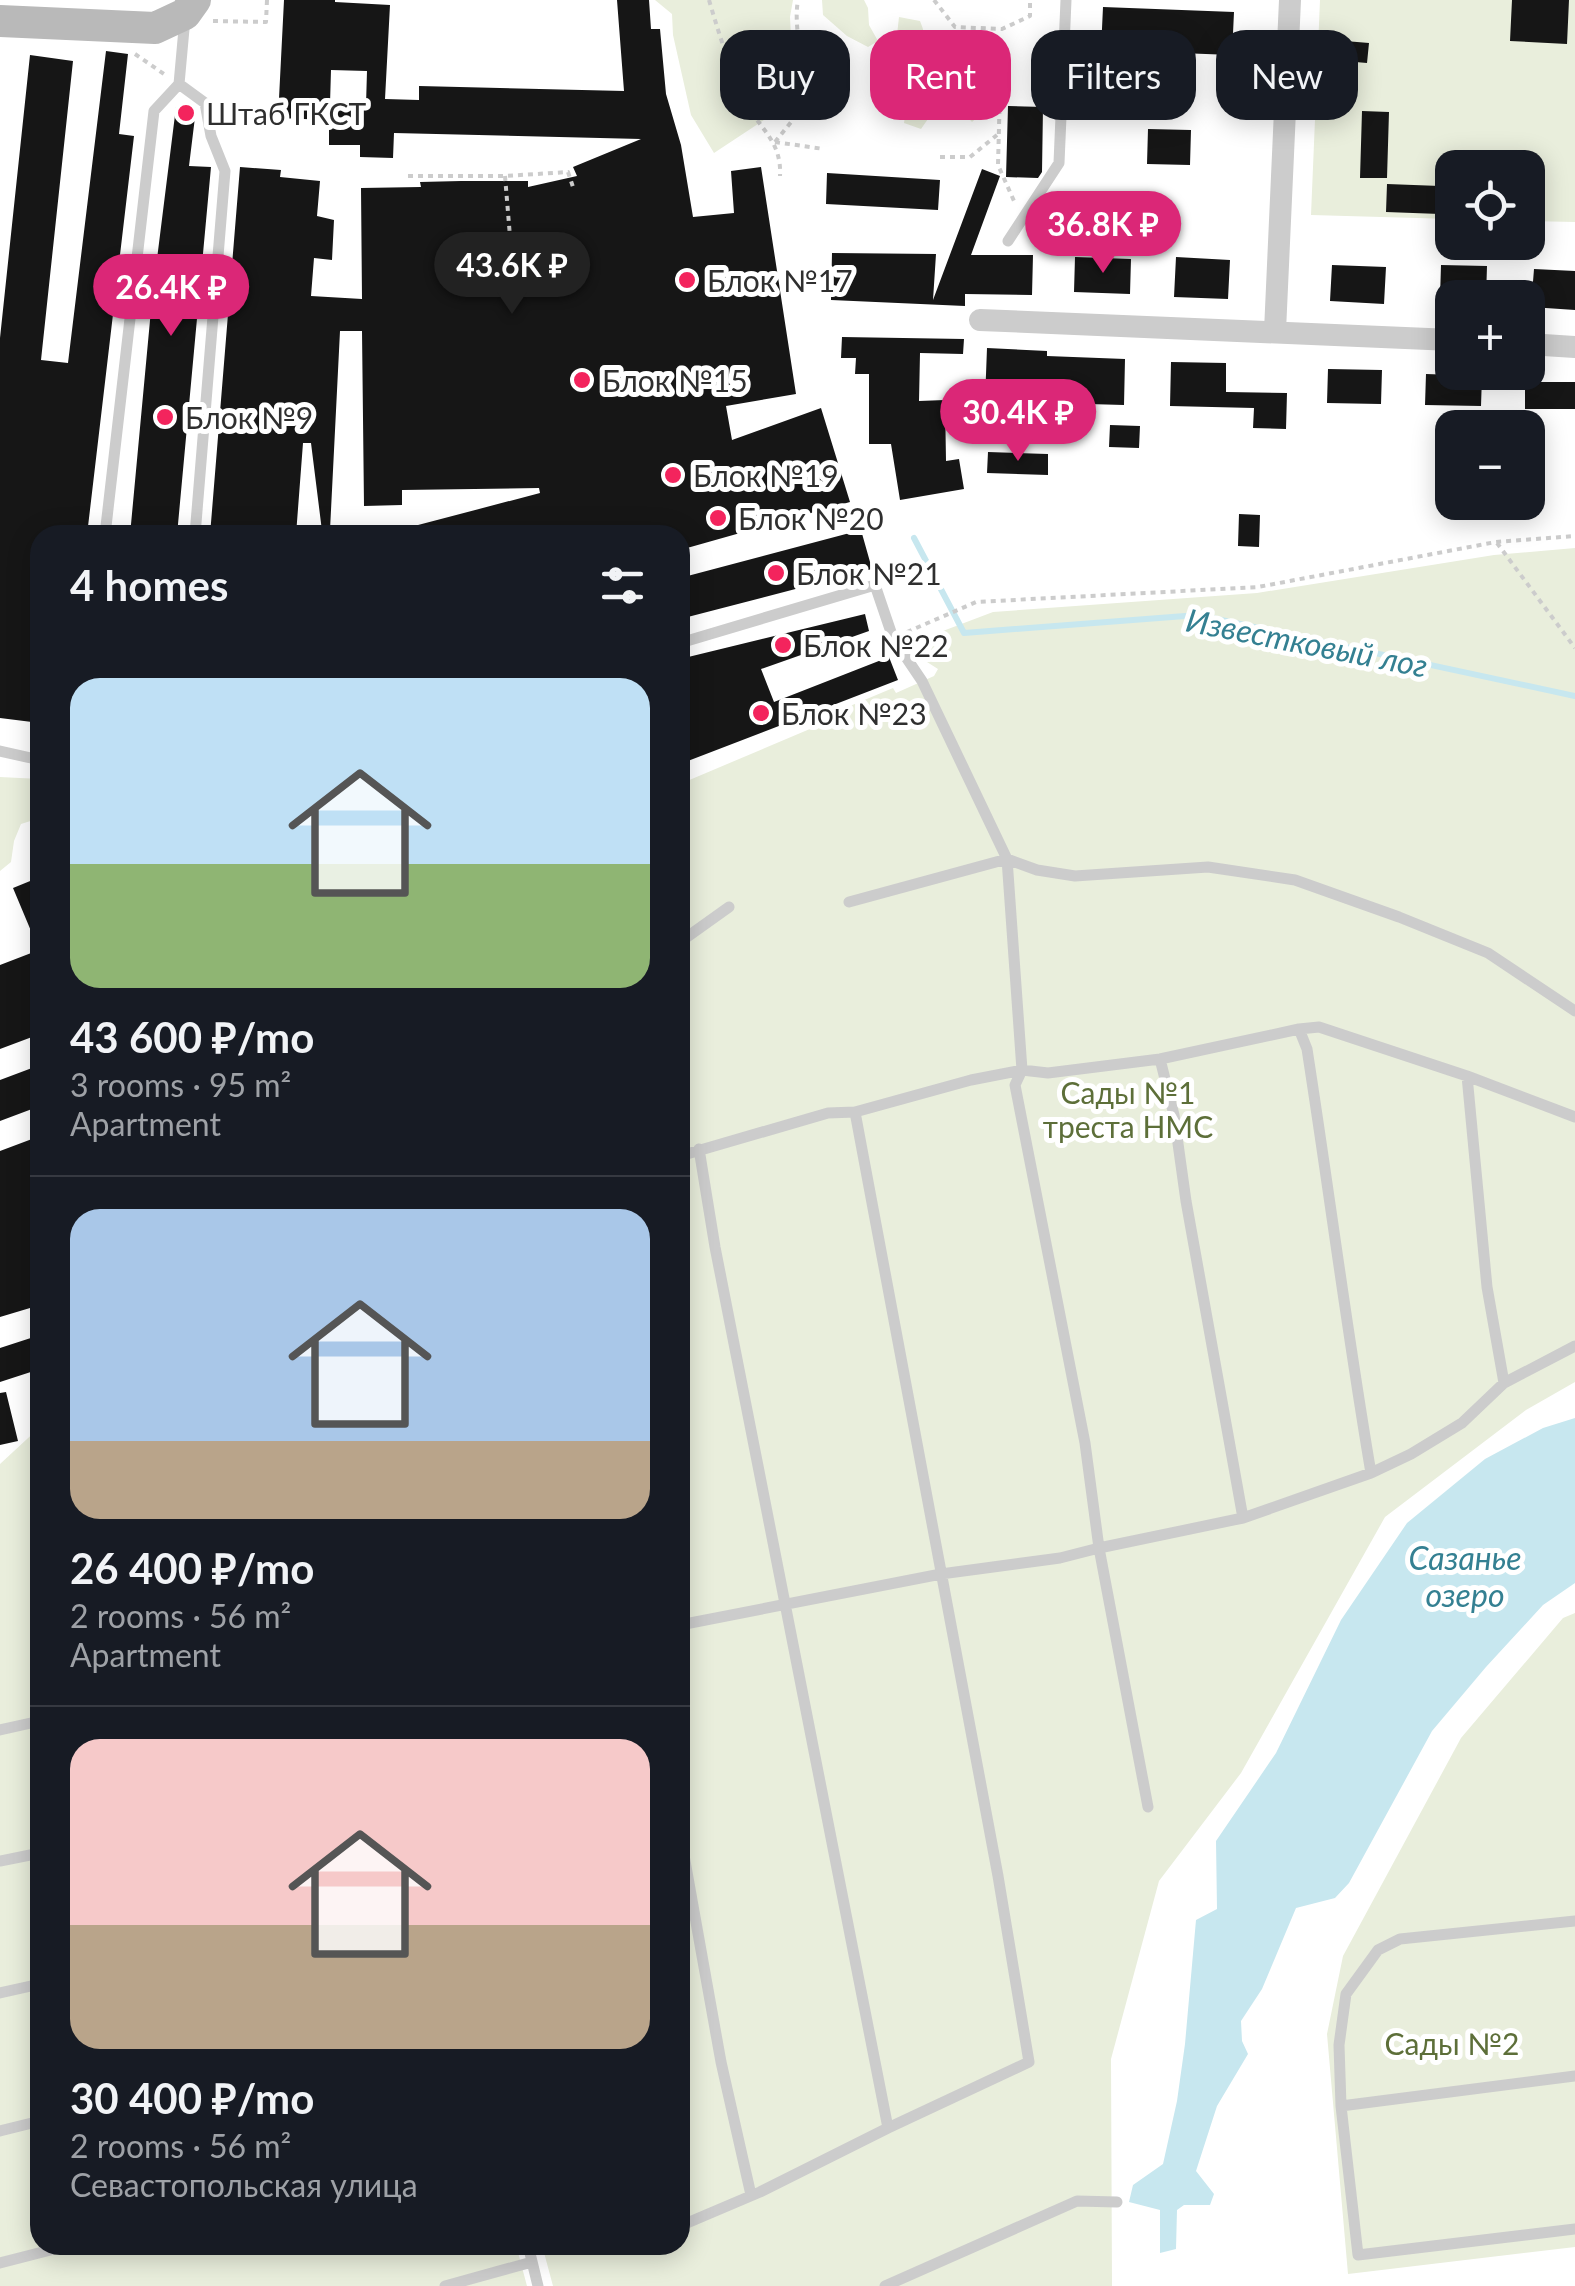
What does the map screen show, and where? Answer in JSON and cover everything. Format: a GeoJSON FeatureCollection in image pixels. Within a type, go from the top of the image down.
{"type":"FeatureCollection","features":[{"type":"Feature","properties":{"kind":"street"},"geometry":{"type":"LineString","coordinates":[[1275,331],[1290,0]]}},
{"type":"Feature","properties":{"kind":"street"},"geometry":{"type":"LineString","coordinates":[[0,21],[155,28],[198,12]]}},
{"type":"Feature","properties":{"kind":"street"},"geometry":{"type":"LineString","coordinates":[[980,320],[1435,339]]}},
{"type":"Feature","properties":{"kind":"street"},"geometry":{"type":"LineString","coordinates":[[1545,345],[1575,347]]}},
{"type":"Feature","properties":{"kind":"lane"},"geometry":{"type":"LineString","coordinates":[[1008,241],[1059,163],[1066,0]]}},
{"type":"Feature","properties":{"kind":"lane"},"geometry":{"type":"LineString","coordinates":[[106,525],[154,111],[179,84],[198,12]]}},
{"type":"Feature","properties":{"kind":"lane"},"geometry":{"type":"LineString","coordinates":[[179,84],[205,104],[211,136],[225,171],[197,525]]}},
{"type":"Feature","properties":{"kind":"lane"},"geometry":{"type":"LineString","coordinates":[[690,639],[875,585],[893,638],[922,682],[1007,859],[1022,1070],[1015,1085],[1085,1443],[1100,1548],[1148,1808]]}},
{"type":"Feature","properties":{"kind":"lane"},"geometry":{"type":"LineString","coordinates":[[0,751],[30,758]]}},
{"type":"Feature","properties":{"kind":"lane"},"geometry":{"type":"LineString","coordinates":[[849,902],[1007,859],[1037,870],[1075,876],[1208,867],[1295,880],[1399,917],[1488,953],[1575,1010]]}},
{"type":"Feature","properties":{"kind":"lane"},"geometry":{"type":"LineString","coordinates":[[690,935],[729,907]]}},
{"type":"Feature","properties":{"kind":"lane"},"geometry":{"type":"LineString","coordinates":[[690,1153],[828,1113],[855,1112],[971,1080],[1022,1070],[1048,1072],[1160,1059],[1320,1027],[1575,1117]]}},
{"type":"Feature","properties":{"kind":"lane"},"geometry":{"type":"LineString","coordinates":[[1299,1029],[1308,1049],[1371,1473]]}},
{"type":"Feature","properties":{"kind":"lane"},"geometry":{"type":"LineString","coordinates":[[1160,1059],[1174,1115],[1243,1518]]}},
{"type":"Feature","properties":{"kind":"lane"},"geometry":{"type":"LineString","coordinates":[[1467,1076],[1487,1287],[1504,1383]]}},
{"type":"Feature","properties":{"kind":"lane"},"geometry":{"type":"LineString","coordinates":[[690,2222],[1028,2062],[998,1876],[855,1112]]}},
{"type":"Feature","properties":{"kind":"lane"},"geometry":{"type":"LineString","coordinates":[[699,1150],[718,1266],[888,2128]]}},
{"type":"Feature","properties":{"kind":"lane"},"geometry":{"type":"LineString","coordinates":[[690,1624],[941,1574],[1060,1558],[1243,1518],[1371,1473],[1412,1454],[1462,1423],[1504,1383],[1575,1346]]}},
{"type":"Feature","properties":{"kind":"lane"},"geometry":{"type":"LineString","coordinates":[[0,1730],[30,1724]]}},
{"type":"Feature","properties":{"kind":"lane"},"geometry":{"type":"LineString","coordinates":[[0,1861],[30,1855]]}},
{"type":"Feature","properties":{"kind":"lane"},"geometry":{"type":"LineString","coordinates":[[690,1888],[721,2062],[751,2195]]}},
{"type":"Feature","properties":{"kind":"lane"},"geometry":{"type":"LineString","coordinates":[[1575,1921],[1400,1939],[1378,1950],[1346,1994],[1339,2045],[1341,2106],[1358,2255],[1575,2230]]}},
{"type":"Feature","properties":{"kind":"lane"},"geometry":{"type":"LineString","coordinates":[[0,1993],[30,1986]]}},
{"type":"Feature","properties":{"kind":"lane"},"geometry":{"type":"LineString","coordinates":[[1341,2106],[1575,2076]]}},
{"type":"Feature","properties":{"kind":"lane"},"geometry":{"type":"LineString","coordinates":[[0,2131],[30,2124]]}},
{"type":"Feature","properties":{"kind":"lane"},"geometry":{"type":"LineString","coordinates":[[885,2286],[1078,2201],[1116,2202]]}},
{"type":"Feature","properties":{"kind":"lane"},"geometry":{"type":"LineString","coordinates":[[0,2263],[31,2255]]}},
{"type":"Feature","properties":{"kind":"lane"},"geometry":{"type":"LineString","coordinates":[[530,2255],[538,2286]]}},
{"type":"Feature","properties":{"kind":"lane"},"geometry":{"type":"LineString","coordinates":[[445,2286],[532,2262]]}},
{"type":"Feature","properties":{"kind":"path"},"geometry":{"type":"LineString","coordinates":[[198,12],[266,22],[267,0]]}},
{"type":"Feature","properties":{"kind":"path"},"geometry":{"type":"LineString","coordinates":[[709,0],[729,65],[747,105],[775,142],[780,176]]}},
{"type":"Feature","properties":{"kind":"path"},"geometry":{"type":"LineString","coordinates":[[775,142],[796,116],[798,0]]}},
{"type":"Feature","properties":{"kind":"path"},"geometry":{"type":"LineString","coordinates":[[934,0],[955,27],[1002,29],[1030,16],[1030,0]]}},
{"type":"Feature","properties":{"kind":"path"},"geometry":{"type":"LineString","coordinates":[[128,50],[179,84]]}},
{"type":"Feature","properties":{"kind":"path"},"geometry":{"type":"LineString","coordinates":[[999,120],[998,165],[1023,218]]}},
{"type":"Feature","properties":{"kind":"path"},"geometry":{"type":"LineString","coordinates":[[940,157],[970,157],[998,134]]}},
{"type":"Feature","properties":{"kind":"path"},"geometry":{"type":"LineString","coordinates":[[775,142],[824,148]]}},
{"type":"Feature","properties":{"kind":"path"},"geometry":{"type":"LineString","coordinates":[[408,176],[568,172],[574,190]]}},
{"type":"Feature","properties":{"kind":"path"},"geometry":{"type":"LineString","coordinates":[[505,176],[514,285]]}},
{"type":"Feature","properties":{"kind":"path"},"geometry":{"type":"LineString","coordinates":[[893,638],[976,602],[1258,586],[1496,542],[1575,536]]}},
{"type":"Feature","properties":{"kind":"path"},"geometry":{"type":"LineString","coordinates":[[1496,542],[1575,648]]}},
{"type":"Feature","properties":{"kind":"green space"},"geometry":{"type":"Polygon","coordinates":[[[655,0],[793,0],[791,30],[720,30],[720,120],[764,120],[714,153],[691,115],[672,14],[655,0]]]}},
{"type":"Feature","properties":{"kind":"green space"},"geometry":{"type":"Polygon","coordinates":[[[822,0],[864,0],[872,30],[870,46],[850,38],[850,30],[840,30],[823,15],[822,0]]]}},
{"type":"Feature","properties":{"kind":"green space"},"geometry":{"type":"Polygon","coordinates":[[[1320,0],[1575,0],[1575,222],[1545,221],[1545,150],[1435,150],[1435,219],[1311,215],[1315,120],[1358,120],[1358,30],[1319,30],[1320,0]]]}},
{"type":"Feature","properties":{"kind":"green space"},"geometry":{"type":"Polygon","coordinates":[[[899,17],[920,21],[923,30],[898,30],[899,17]]]}},
{"type":"Feature","properties":{"kind":"green space"},"geometry":{"type":"Polygon","coordinates":[[[904,120],[927,120],[921,129],[904,120]]]}},
{"type":"Feature","properties":{"kind":"green space","name":"Сады №1 треста НМС"},"geometry":{"type":"Polygon","coordinates":[[[1575,548],[1575,1382],[1526,1410],[1385,1517],[1241,1773],[1159,1881],[1111,2059],[1112,2286],[553,2286],[545,2255],[690,2255],[690,780],[824,723],[826,716],[934,676],[938,669],[927,662],[935,634],[993,612],[1257,593],[1494,555],[1575,548]]]}},
{"type":"Feature","properties":{"kind":"green space"},"geometry":{"type":"Polygon","coordinates":[[[0,777],[30,778],[30,821],[21,824],[11,862],[0,871],[0,777]]]}},
{"type":"Feature","properties":{"kind":"green space"},"geometry":{"type":"Polygon","coordinates":[[[30,1436],[30,2255],[519,2255],[527,2286],[0,2286],[0,1464],[30,1436]]]}},
{"type":"Feature","properties":{"kind":"green space","name":"Сады №2"},"geometry":{"type":"Polygon","coordinates":[[[1575,1613],[1575,2247],[1348,2274],[1327,2034],[1343,1956],[1461,1738],[1563,1618],[1575,1613]]]}},
{"type":"Feature","properties":{"kind":"water","name":"Сазанье озеро"},"geometry":{"type":"Polygon","coordinates":[[[1575,1418],[1575,1583],[1543,1605],[1432,1731],[1349,1883],[1335,1898],[1296,1908],[1262,1989],[1241,2021],[1242,2041],[1248,2054],[1217,2106],[1196,2171],[1214,2194],[1210,2205],[1184,2205],[1177,2210],[1176,2249],[1160,2253],[1160,2210],[1129,2202],[1133,2185],[1163,2164],[1185,2044],[1196,1920],[1217,1909],[1216,1841],[1276,1753],[1341,1620],[1407,1523],[1485,1459],[1543,1428],[1575,1418]]]}},
{"type":"Feature","properties":{"kind":"building"},"geometry":{"type":"Polygon","coordinates":[[[284,0],[390,5],[385,99],[419,100],[419,86],[624,91],[617,0],[649,0],[651,29],[660,29],[666,94],[681,145],[693,217],[734,213],[731,171],[761,167],[796,394],[726,406],[732,440],[821,408],[850,502],[690,547],[690,525],[418,525],[540,493],[539,488],[402,490],[402,505],[364,506],[362,331],[340,331],[330,525],[321,525],[311,443],[303,443],[297,525],[211,525],[240,167],[281,170],[280,177],[320,181],[317,216],[334,220],[332,260],[314,258],[311,296],[362,299],[361,188],[421,187],[420,182],[461,181],[528,181],[528,187],[577,176],[573,167],[641,139],[394,133],[393,158],[360,157],[360,145],[329,145],[329,120],[278,118],[284,0]],[[331,70],[330,104],[366,105],[367,71],[331,70]]]}},
{"type":"Feature","properties":{"kind":"building"},"geometry":{"type":"Polygon","coordinates":[[[1512,0],[1569,0],[1567,44],[1510,41],[1512,0]]]}},
{"type":"Feature","properties":{"kind":"building"},"geometry":{"type":"Polygon","coordinates":[[[1103,7],[1234,12],[1233,30],[1216,30],[1216,54],[1196,54],[1196,30],[1102,30],[1103,7]]]}},
{"type":"Feature","properties":{"kind":"building"},"geometry":{"type":"Polygon","coordinates":[[[1358,42],[1369,43],[1367,63],[1358,62],[1358,42]]]}},
{"type":"Feature","properties":{"kind":"building"},"geometry":{"type":"Polygon","coordinates":[[[106,51],[128,54],[119,134],[134,136],[88,525],[30,525],[30,722],[0,718],[0,338],[30,55],[73,61],[41,360],[68,363],[106,51]]]}},
{"type":"Feature","properties":{"kind":"building"},"geometry":{"type":"Polygon","coordinates":[[[1011,106],[1031,107],[1031,120],[1043,120],[1042,172],[1038,178],[1006,177],[1011,106]]]}},
{"type":"Feature","properties":{"kind":"building","name":"Блок №9"},"geometry":{"type":"Polygon","coordinates":[[[176,107],[196,109],[189,166],[211,167],[178,525],[131,525],[152,299],[176,107]]]}},
{"type":"Feature","properties":{"kind":"building"},"geometry":{"type":"Polygon","coordinates":[[[1362,111],[1389,112],[1387,178],[1360,178],[1362,111]]]}},
{"type":"Feature","properties":{"kind":"building"},"geometry":{"type":"Polygon","coordinates":[[[1148,129],[1191,130],[1190,165],[1147,164],[1148,129]]]}},
{"type":"Feature","properties":{"kind":"building"},"geometry":{"type":"Polygon","coordinates":[[[982,169],[1000,176],[971,255],[1033,255],[1032,295],[965,294],[965,306],[831,300],[832,253],[936,254],[933,300],[982,169]]]}},
{"type":"Feature","properties":{"kind":"building"},"geometry":{"type":"Polygon","coordinates":[[[827,173],[940,180],[938,210],[826,204],[827,173]]]}},
{"type":"Feature","properties":{"kind":"building"},"geometry":{"type":"Polygon","coordinates":[[[1387,184],[1435,186],[1435,214],[1386,212],[1387,184]]]}},
{"type":"Feature","properties":{"kind":"building"},"geometry":{"type":"Polygon","coordinates":[[[1075,257],[1131,259],[1130,294],[1074,292],[1075,257]]]}},
{"type":"Feature","properties":{"kind":"building"},"geometry":{"type":"Polygon","coordinates":[[[1176,257],[1230,260],[1228,299],[1174,297],[1176,257]]]}},
{"type":"Feature","properties":{"kind":"building"},"geometry":{"type":"Polygon","coordinates":[[[1332,265],[1386,267],[1384,304],[1330,301],[1332,265]]]}},
{"type":"Feature","properties":{"kind":"building"},"geometry":{"type":"Polygon","coordinates":[[[1441,265],[1487,266],[1487,280],[1441,280],[1441,265]]]}},
{"type":"Feature","properties":{"kind":"building"},"geometry":{"type":"Polygon","coordinates":[[[1534,269],[1575,271],[1575,310],[1545,308],[1545,280],[1533,280],[1534,269]]]}},
{"type":"Feature","properties":{"kind":"building"},"geometry":{"type":"Polygon","coordinates":[[[842,337],[964,339],[963,354],[920,353],[919,401],[945,400],[946,461],[959,459],[964,489],[900,500],[891,444],[869,444],[869,374],[855,374],[856,358],[841,358],[842,337]]]}},
{"type":"Feature","properties":{"kind":"building"},"geometry":{"type":"Polygon","coordinates":[[[987,348],[1047,351],[1047,356],[1125,359],[1124,405],[985,401],[987,348]]]}},
{"type":"Feature","properties":{"kind":"building"},"geometry":{"type":"Polygon","coordinates":[[[1171,362],[1226,363],[1226,392],[1287,393],[1286,429],[1253,428],[1254,408],[1170,406],[1171,362]]]}},
{"type":"Feature","properties":{"kind":"building"},"geometry":{"type":"Polygon","coordinates":[[[1328,369],[1382,370],[1381,404],[1327,403],[1328,369]]]}},
{"type":"Feature","properties":{"kind":"building"},"geometry":{"type":"Polygon","coordinates":[[[1426,374],[1435,374],[1435,390],[1482,390],[1481,406],[1425,405],[1426,374]]]}},
{"type":"Feature","properties":{"kind":"building"},"geometry":{"type":"Polygon","coordinates":[[[1545,382],[1575,382],[1575,409],[1525,409],[1525,390],[1545,390],[1545,382]]]}},
{"type":"Feature","properties":{"kind":"building"},"geometry":{"type":"Polygon","coordinates":[[[1110,425],[1140,426],[1139,448],[1109,447],[1110,425]]]}},
{"type":"Feature","properties":{"kind":"building"},"geometry":{"type":"Polygon","coordinates":[[[988,452],[1048,454],[1048,475],[987,473],[988,452]]]}},
{"type":"Feature","properties":{"kind":"building"},"geometry":{"type":"Polygon","coordinates":[[[1239,514],[1260,515],[1259,547],[1238,546],[1239,514]]]}},
{"type":"Feature","properties":{"kind":"building","name":"Блок №21"},"geometry":{"type":"Polygon","coordinates":[[[861,530],[872,569],[690,616],[690,575],[861,530]]]}},
{"type":"Feature","properties":{"kind":"building"},"geometry":{"type":"Polygon","coordinates":[[[865,614],[869,631],[761,669],[774,702],[889,657],[898,680],[690,760],[690,657],[865,614]]]}},
{"type":"Feature","properties":{"kind":"building"},"geometry":{"type":"Polygon","coordinates":[[[30,881],[30,929],[13,888],[30,881]]]}},
{"type":"Feature","properties":{"kind":"building"},"geometry":{"type":"Polygon","coordinates":[[[30,953],[30,1038],[0,1049],[0,965],[30,953]]]}},
{"type":"Feature","properties":{"kind":"building"},"geometry":{"type":"Polygon","coordinates":[[[30,1069],[30,1110],[0,1121],[0,1080],[30,1069]]]}},
{"type":"Feature","properties":{"kind":"building"},"geometry":{"type":"Polygon","coordinates":[[[30,1140],[30,1308],[0,1317],[0,1151],[30,1140]]]}},
{"type":"Feature","properties":{"kind":"building"},"geometry":{"type":"Polygon","coordinates":[[[30,1338],[30,1372],[0,1382],[0,1348],[30,1338]]]}},
{"type":"Feature","properties":{"kind":"building"},"geometry":{"type":"Polygon","coordinates":[[[6,1392],[18,1441],[0,1445],[0,1393],[6,1392]]]}},
{"type":"Feature","properties":{"kind":"waterway","name":"Известковый лог"},"geometry":{"type":"LineString","coordinates":[[914,538],[964,633],[1198,615],[1575,696]]}},
{"type":"Feature","properties":{"kind":"place","name":"Штаб ГКСТ"},"geometry":{"type":"Point","coordinates":[186,113]}},
{"type":"Feature","properties":{"kind":"place","name":"Блок №17"},"geometry":{"type":"Point","coordinates":[687,280]}},
{"type":"Feature","properties":{"kind":"place","name":"Блок №15"},"geometry":{"type":"Point","coordinates":[582,380]}},
{"type":"Feature","properties":{"kind":"place","name":"Блок №9"},"geometry":{"type":"Point","coordinates":[165,417]}},
{"type":"Feature","properties":{"kind":"place","name":"Блок №19"},"geometry":{"type":"Point","coordinates":[673,475]}},
{"type":"Feature","properties":{"kind":"place","name":"Блок №20"},"geometry":{"type":"Point","coordinates":[718,518]}},
{"type":"Feature","properties":{"kind":"place","name":"Блок №21"},"geometry":{"type":"Point","coordinates":[776,573]}},
{"type":"Feature","properties":{"kind":"place","name":"Блок №22"},"geometry":{"type":"Point","coordinates":[783,645]}},
{"type":"Feature","properties":{"kind":"place","name":"Блок №23"},"geometry":{"type":"Point","coordinates":[761,713]}}]}
